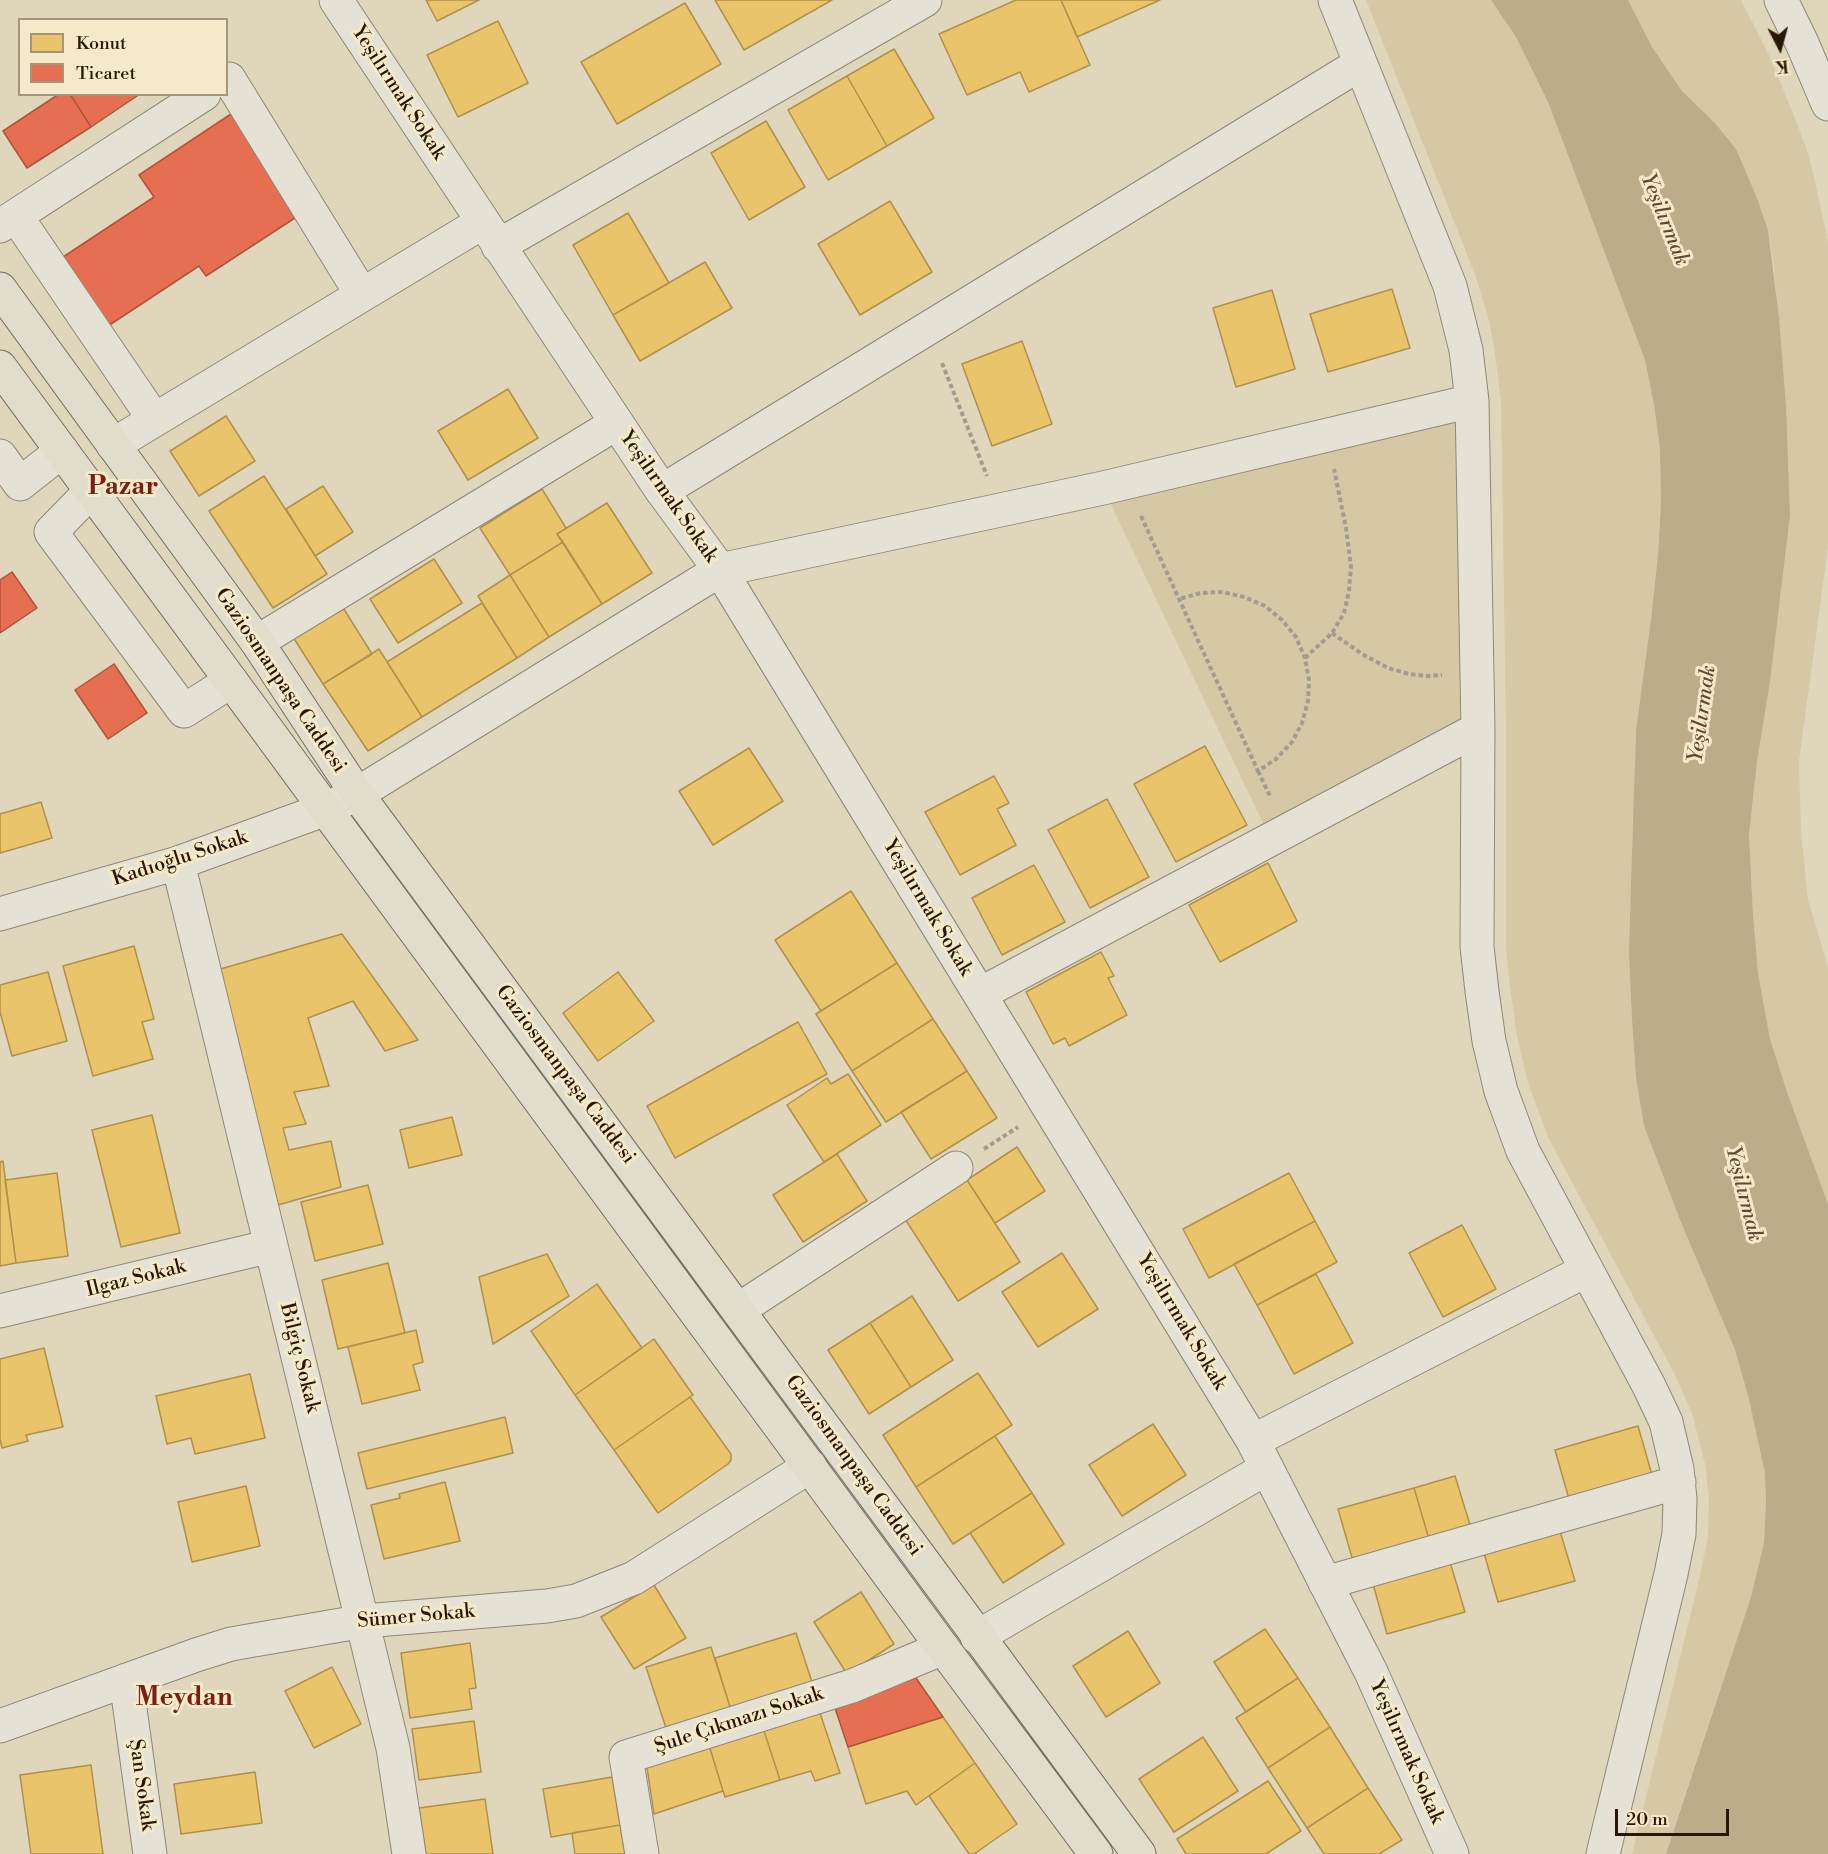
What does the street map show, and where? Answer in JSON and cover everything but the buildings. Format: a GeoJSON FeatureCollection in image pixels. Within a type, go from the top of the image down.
{"type":"FeatureCollection","features":[{"type":"Feature","properties":{"kind":"main road","name":"Gaziosmanpaşa Caddesi"},"geometry":{"type":"LineString","coordinates":[[0,289],[257,642],[357,794],[1139,1854]]}},
{"type":"Feature","properties":{"kind":"main road","name":"Gaziosmanpaşa Caddesi"},"geometry":{"type":"LineString","coordinates":[[0,367],[1096,1854]]}},
{"type":"Feature","properties":{"kind":"street","name":"Yeşilırmak Sokak"},"geometry":{"type":"LineString","coordinates":[[336,0],[662,491],[720,570],[1260,1455],[1371,1672],[1452,1854]]}},
{"type":"Feature","properties":{"kind":"street"},"geometry":{"type":"LineString","coordinates":[[113,445],[362,295],[491,234],[925,0]]}},
{"type":"Feature","properties":{"kind":"street"},"geometry":{"type":"LineString","coordinates":[[1335,0],[1450,286],[1466,350],[1472,401],[1477,664],[1477,947],[1489,1041],[1501,1091],[1523,1151],[1666,1422],[1679,1482],[1679,1533],[1671,1574],[1603,1854]]}},
{"type":"Feature","properties":{"kind":"street"},"geometry":{"type":"LineString","coordinates":[[1781,0],[1828,105]]}},
{"type":"Feature","properties":{"kind":"street"},"geometry":{"type":"LineString","coordinates":[[662,491],[1360,64]]}},
{"type":"Feature","properties":{"kind":"street"},"geometry":{"type":"LineString","coordinates":[[228,79],[362,295]]}},
{"type":"Feature","properties":{"kind":"street"},"geometry":{"type":"LineString","coordinates":[[154,419],[8,221],[201,96]]}},
{"type":"Feature","properties":{"kind":"street","name":"Kadıoğlu Sokak"},"geometry":{"type":"LineString","coordinates":[[0,914],[178,863],[326,809],[357,794],[720,570],[1001,510],[1472,401]]}},
{"type":"Feature","properties":{"kind":"street"},"geometry":{"type":"LineString","coordinates":[[257,642],[617,423]]}},
{"type":"Feature","properties":{"kind":"street"},"geometry":{"type":"LineString","coordinates":[[0,456],[20,484],[62,451]]}},
{"type":"Feature","properties":{"kind":"street"},"geometry":{"type":"LineString","coordinates":[[91,491],[51,532],[184,711],[231,681]]}},
{"type":"Feature","properties":{"kind":"street"},"geometry":{"type":"LineString","coordinates":[[980,994],[1478,729]]}},
{"type":"Feature","properties":{"kind":"street","name":"Bilgiç Sokak"},"geometry":{"type":"LineString","coordinates":[[178,863],[364,1621],[393,1748],[409,1854]]}},
{"type":"Feature","properties":{"kind":"street"},"geometry":{"type":"LineString","coordinates":[[738,1310],[956,1168]]}},
{"type":"Feature","properties":{"kind":"street","name":"Ilgaz Sokak"},"geometry":{"type":"LineString","coordinates":[[0,1311],[271,1246]]}},
{"type":"Feature","properties":{"kind":"street"},"geometry":{"type":"LineString","coordinates":[[977,1636],[1260,1455],[1587,1270]]}},
{"type":"Feature","properties":{"kind":"street","name":"Sümer Sokak"},"geometry":{"type":"LineString","coordinates":[[0,1726],[196,1654],[231,1644],[364,1621],[547,1606],[576,1601],[634,1578],[810,1466]]}},
{"type":"Feature","properties":{"kind":"street"},"geometry":{"type":"LineString","coordinates":[[1325,1583],[1679,1482]]}},
{"type":"Feature","properties":{"kind":"street","name":"Şule Çıkmazı Sokak"},"geometry":{"type":"LineString","coordinates":[[642,1854],[626,1757],[852,1686],[943,1648]]}},
{"type":"Feature","properties":{"kind":"street","name":"Şan Sokak"},"geometry":{"type":"LineString","coordinates":[[126,1680],[150,1854]]}},
{"type":"Feature","properties":{"kind":"path"},"geometry":{"type":"LineString","coordinates":[[928,328],[1001,510]]}},
{"type":"Feature","properties":{"kind":"path"},"geometry":{"type":"LineString","coordinates":[[1305,658],[1332,633],[1344,613],[1349,591],[1351,567],[1346,528],[1327,436]]}},
{"type":"Feature","properties":{"kind":"path"},"geometry":{"type":"LineString","coordinates":[[1125,482],[1258,771],[1276,759],[1292,742],[1302,723],[1308,701],[1309,680],[1305,658],[1296,637],[1282,620],[1265,606],[1244,597],[1223,592],[1201,593],[1179,599]]}},
{"type":"Feature","properties":{"kind":"path"},"geometry":{"type":"LineString","coordinates":[[1332,633],[1362,654],[1389,668],[1410,674],[1427,676],[1444,674],[1477,664]]}},
{"type":"Feature","properties":{"kind":"path"},"geometry":{"type":"LineString","coordinates":[[956,1168],[1049,1107]]}},
{"type":"Feature","properties":{"kind":"shaded area"},"geometry":{"type":"Polygon","coordinates":[[[1366,0],[1491,0],[1516,36],[1548,102],[1645,360],[1654,405],[1660,449],[1661,503],[1651,619],[1636,730],[1629,953],[1636,1078],[1644,1126],[1682,1225],[1734,1347],[1760,1445],[1765,1473],[1766,1502],[1764,1543],[1751,1597],[1666,1854],[1632,1854],[1708,1537],[1709,1497],[1705,1464],[1692,1413],[1674,1373],[1549,1139],[1528,1083],[1517,1036],[1506,946],[1506,729],[1501,400],[1494,346],[1476,277],[1366,0]]]}},
{"type":"Feature","properties":{"kind":"shaded area"},"geometry":{"type":"Polygon","coordinates":[[[1628,0],[1741,0],[1768,53],[1807,150],[1828,242],[1828,547],[1799,761],[1801,831],[1808,900],[1828,967],[1828,1204],[1770,1040],[1758,973],[1753,915],[1749,835],[1757,761],[1779,317],[1768,230],[1757,198],[1714,122],[1682,91],[1652,47],[1628,0]]]}},
{"type":"Feature","properties":{"kind":"shaded area"},"geometry":{"type":"Polygon","coordinates":[[[1472,401],[1478,729],[1271,840],[1103,488],[1472,401]]]}},
{"type":"Feature","properties":{"kind":"water","name":"Yeşilırmak"},"geometry":{"type":"Polygon","coordinates":[[[1491,0],[1628,0],[1652,47],[1682,91],[1714,122],[1736,149],[1768,230],[1779,317],[1786,407],[1790,515],[1749,835],[1758,973],[1770,1039],[1828,1204],[1828,1854],[1666,1854],[1751,1597],[1764,1543],[1765,1473],[1749,1399],[1734,1347],[1682,1225],[1644,1126],[1636,1078],[1629,953],[1636,730],[1651,619],[1661,503],[1660,449],[1654,405],[1645,360],[1548,102],[1516,37],[1491,0]]]}},
{"type":"Feature","properties":{"kind":"district","name":"Pazar"},"geometry":{"type":"Point","coordinates":[123,488]}},
{"type":"Feature","properties":{"kind":"district","name":"Meydan"},"geometry":{"type":"Point","coordinates":[184,1699]}}]}
